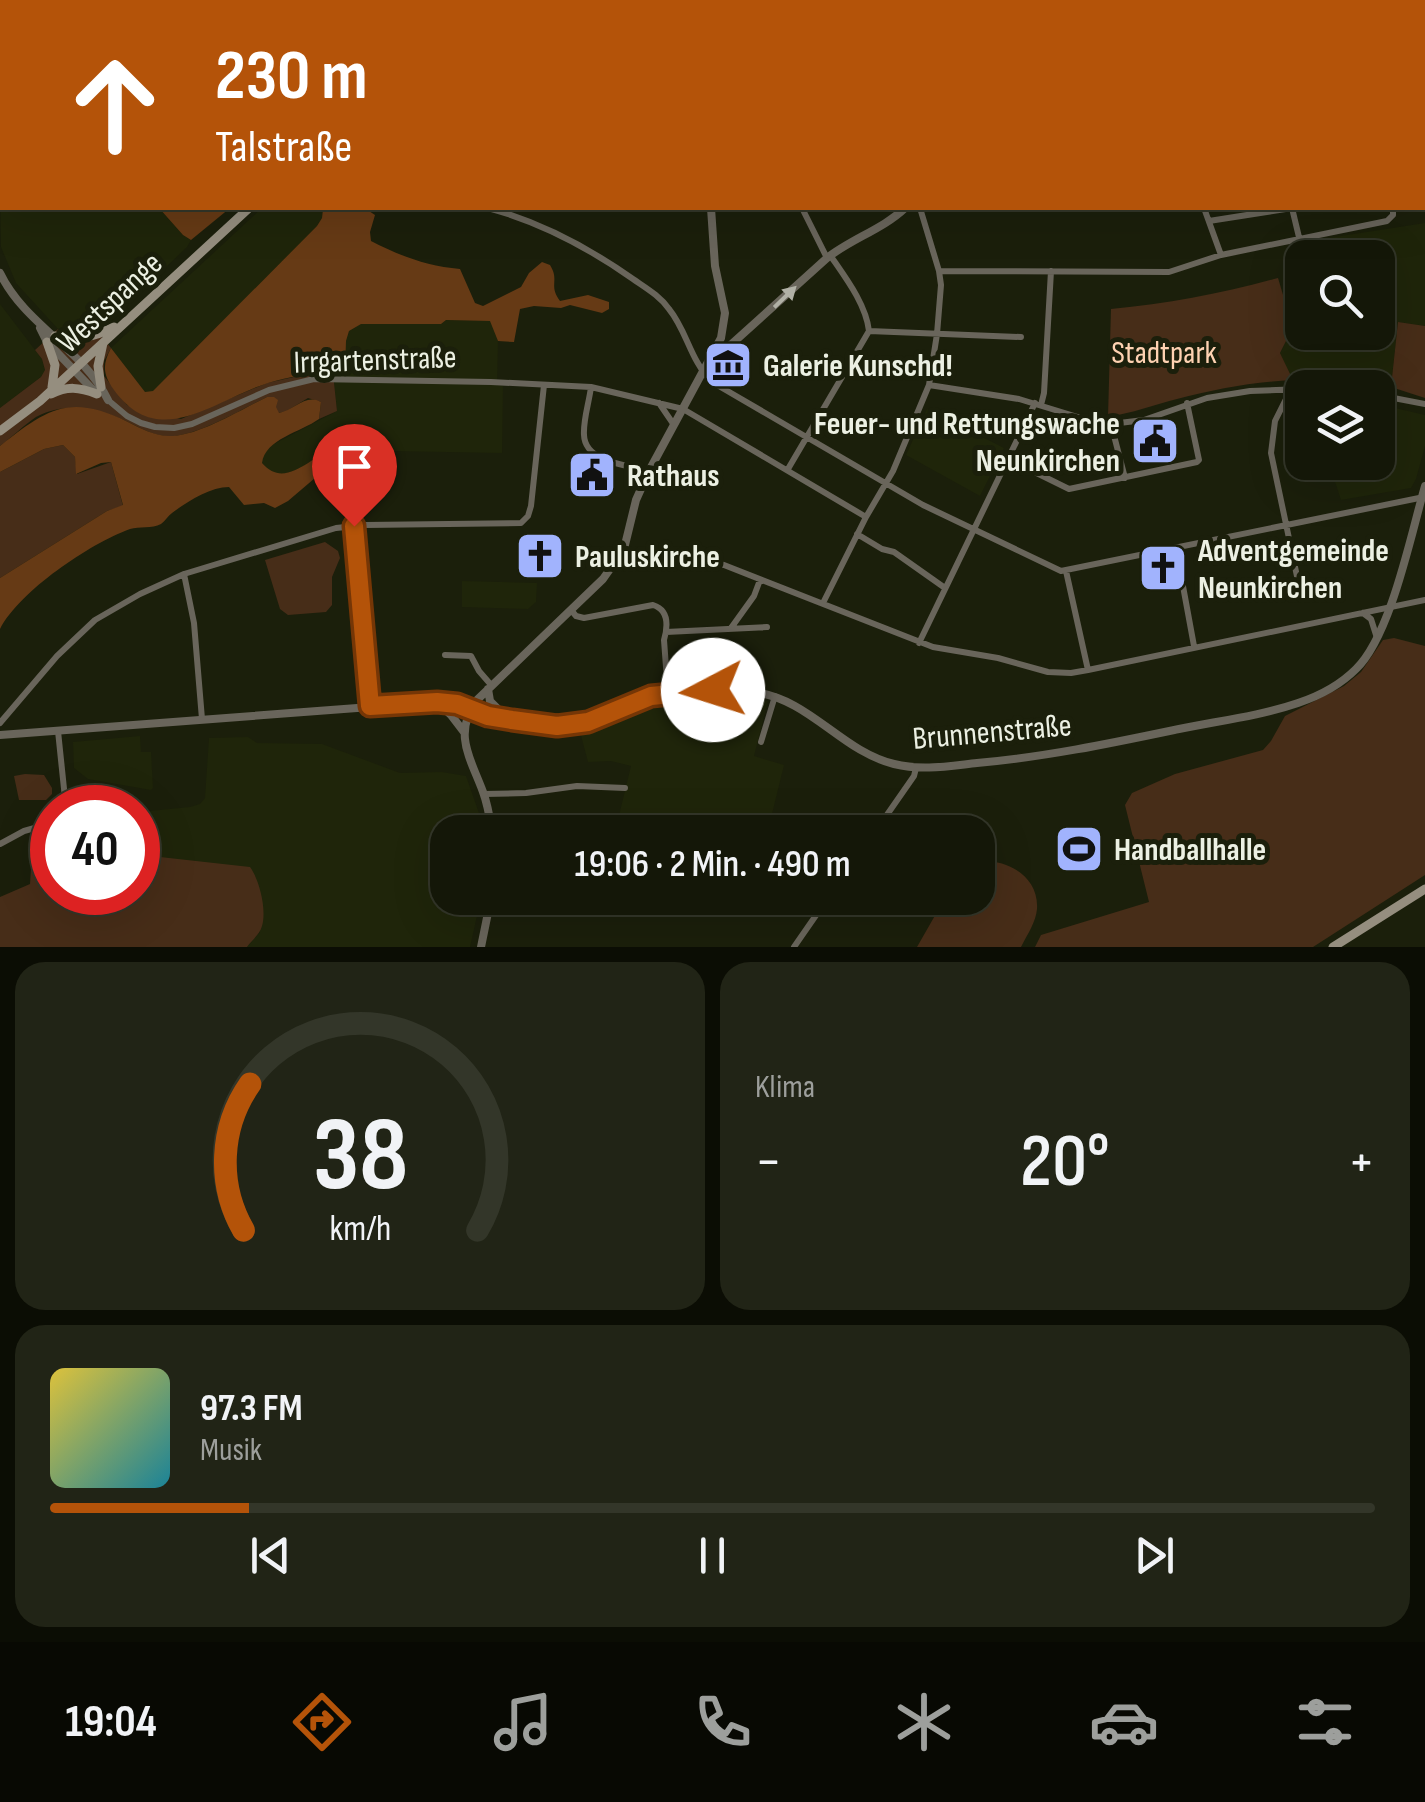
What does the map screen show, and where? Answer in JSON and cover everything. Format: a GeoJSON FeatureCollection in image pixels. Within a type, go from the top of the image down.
{"type":"FeatureCollection","features":[{"type":"Feature","properties":{"kind":"main road","name":"Westspange"},"geometry":{"type":"LineString","coordinates":[[0,431],[40,401],[247,210]]}},
{"type":"Feature","properties":{"kind":"main road"},"geometry":{"type":"LineString","coordinates":[[51,390],[55,365],[51,339],[88,338],[126,320]]}},
{"type":"Feature","properties":{"kind":"main road"},"geometry":{"type":"LineString","coordinates":[[40,401],[67,388],[99,390],[98,358],[104,341]]}},
{"type":"Feature","properties":{"kind":"main road"},"geometry":{"type":"LineString","coordinates":[[1333,947],[1425,889]]}},
{"type":"Feature","properties":{"kind":"street"},"geometry":{"type":"LineString","coordinates":[[495,210],[522,218],[584,248],[651,292],[670,310],[712,382],[886,484],[1066,572],[1423,497]]}},
{"type":"Feature","properties":{"kind":"street"},"geometry":{"type":"LineString","coordinates":[[464,732],[471,708],[603,579],[624,549],[636,500],[649,471],[722,338],[725,324],[715,266],[712,210]]}},
{"type":"Feature","properties":{"kind":"street"},"geometry":{"type":"LineString","coordinates":[[788,469],[869,331],[856,296],[828,257],[803,210]]}},
{"type":"Feature","properties":{"kind":"street"},"geometry":{"type":"LineString","coordinates":[[704,372],[828,257],[902,210]]}},
{"type":"Feature","properties":{"kind":"street"},"geometry":{"type":"LineString","coordinates":[[823,603],[886,484],[928,386],[940,294],[939,271],[924,210]]}},
{"type":"Feature","properties":{"kind":"street"},"geometry":{"type":"LineString","coordinates":[[1205,210],[1222,255]]}},
{"type":"Feature","properties":{"kind":"street"},"geometry":{"type":"LineString","coordinates":[[1209,221],[1279,210]]}},
{"type":"Feature","properties":{"kind":"street"},"geometry":{"type":"LineString","coordinates":[[1292,210],[1299,238]]}},
{"type":"Feature","properties":{"kind":"street"},"geometry":{"type":"LineString","coordinates":[[939,271],[1169,272],[1222,255],[1387,222],[1392,210]]}},
{"type":"Feature","properties":{"kind":"street"},"geometry":{"type":"LineString","coordinates":[[919,643],[1044,393],[1051,272]]}},
{"type":"Feature","properties":{"kind":"street","name":"Irrgartenstraße"},"geometry":{"type":"LineString","coordinates":[[3,285],[108,400],[141,423],[174,428],[192,424],[269,390],[314,380],[491,382],[590,388],[683,409],[866,517]]}},
{"type":"Feature","properties":{"kind":"street"},"geometry":{"type":"LineString","coordinates":[[725,324],[739,337]]}},
{"type":"Feature","properties":{"kind":"street"},"geometry":{"type":"LineString","coordinates":[[869,331],[1021,338]]}},
{"type":"Feature","properties":{"kind":"street"},"geometry":{"type":"LineString","coordinates":[[0,723],[57,656],[94,620],[184,574],[316,533],[354,526],[522,522],[532,506],[544,386]]}},
{"type":"Feature","properties":{"kind":"street"},"geometry":{"type":"LineString","coordinates":[[928,386],[1038,404],[1111,424],[1144,420],[1187,403],[1285,389]]}},
{"type":"Feature","properties":{"kind":"street"},"geometry":{"type":"LineString","coordinates":[[590,388],[584,433],[588,448],[611,461],[649,471]]}},
{"type":"Feature","properties":{"kind":"street"},"geometry":{"type":"LineString","coordinates":[[1395,398],[1425,404]]}},
{"type":"Feature","properties":{"kind":"street"},"geometry":{"type":"LineString","coordinates":[[1285,401],[1275,422],[1271,453],[1298,581]]}},
{"type":"Feature","properties":{"kind":"street"},"geometry":{"type":"LineString","coordinates":[[658,402],[674,425]]}},
{"type":"Feature","properties":{"kind":"street"},"geometry":{"type":"LineString","coordinates":[[1008,460],[1069,489],[1199,461],[1187,403]]}},
{"type":"Feature","properties":{"kind":"street"},"geometry":{"type":"LineString","coordinates":[[1111,424],[1125,478]]}},
{"type":"Feature","properties":{"kind":"street","name":"Brunnenstraße"},"geometry":{"type":"LineString","coordinates":[[0,736],[437,702],[471,708],[488,716],[544,726],[571,726],[644,699],[740,690],[775,696],[805,710],[842,740],[894,764],[916,768],[1063,753],[1278,709],[1321,694],[1343,680],[1358,668],[1377,638],[1390,607],[1425,486]]}},
{"type":"Feature","properties":{"kind":"street"},"geometry":{"type":"LineString","coordinates":[[354,526],[370,706]]}},
{"type":"Feature","properties":{"kind":"street"},"geometry":{"type":"LineString","coordinates":[[857,534],[907,560],[944,588]]}},
{"type":"Feature","properties":{"kind":"street"},"geometry":{"type":"LineString","coordinates":[[1176,548],[1194,646]]}},
{"type":"Feature","properties":{"kind":"street"},"geometry":{"type":"LineString","coordinates":[[624,549],[639,555],[715,563],[919,643],[1048,672],[1088,670],[1425,600]]}},
{"type":"Feature","properties":{"kind":"street"},"geometry":{"type":"LineString","coordinates":[[1066,572],[1088,670]]}},
{"type":"Feature","properties":{"kind":"street"},"geometry":{"type":"LineString","coordinates":[[184,574],[194,623],[202,719]]}},
{"type":"Feature","properties":{"kind":"street"},"geometry":{"type":"LineString","coordinates":[[730,629],[754,596],[760,580]]}},
{"type":"Feature","properties":{"kind":"street"},"geometry":{"type":"LineString","coordinates":[[571,610],[584,618],[657,606],[665,613],[668,694]]}},
{"type":"Feature","properties":{"kind":"street"},"geometry":{"type":"LineString","coordinates":[[1362,612],[1370,619],[1377,638]]}},
{"type":"Feature","properties":{"kind":"street"},"geometry":{"type":"LineString","coordinates":[[666,632],[767,627]]}},
{"type":"Feature","properties":{"kind":"street"},"geometry":{"type":"LineString","coordinates":[[445,655],[473,658],[490,688],[490,702],[512,720]]}},
{"type":"Feature","properties":{"kind":"street"},"geometry":{"type":"LineString","coordinates":[[761,742],[775,696]]}},
{"type":"Feature","properties":{"kind":"street"},"geometry":{"type":"LineString","coordinates":[[437,702],[464,732],[488,815]]}},
{"type":"Feature","properties":{"kind":"street"},"geometry":{"type":"LineString","coordinates":[[58,732],[64,785]]}},
{"type":"Feature","properties":{"kind":"street"},"geometry":{"type":"LineString","coordinates":[[887,815],[916,768]]}},
{"type":"Feature","properties":{"kind":"street"},"geometry":{"type":"LineString","coordinates":[[484,794],[577,786],[625,788]]}},
{"type":"Feature","properties":{"kind":"street"},"geometry":{"type":"LineString","coordinates":[[0,844],[30,828]]}},
{"type":"Feature","properties":{"kind":"street"},"geometry":{"type":"LineString","coordinates":[[481,947],[487,915]]}},
{"type":"Feature","properties":{"kind":"street"},"geometry":{"type":"LineString","coordinates":[[794,947],[815,915]]}},
{"type":"Feature","properties":{"kind":"shaded area"},"geometry":{"type":"Polygon","coordinates":[[[1,210],[161,210],[191,240],[124,307],[94,327],[71,332],[58,329],[16,283],[1,247],[1,210]]]}},
{"type":"Feature","properties":{"kind":"shaded area"},"geometry":{"type":"Polygon","coordinates":[[[161,210],[228,210],[191,240],[161,210]]]}},
{"type":"Feature","properties":{"kind":"shaded area"},"geometry":{"type":"Polygon","coordinates":[[[260,210],[323,210],[317,226],[153,392],[145,393],[111,348],[260,210]]]}},
{"type":"Feature","properties":{"kind":"shaded area"},"geometry":{"type":"Polygon","coordinates":[[[323,210],[369,211],[375,215],[371,241],[414,260],[460,269],[475,303],[483,306],[521,287],[542,262],[553,270],[560,301],[588,295],[609,302],[609,309],[602,313],[570,305],[520,309],[514,342],[498,341],[490,321],[361,324],[349,331],[345,374],[277,380],[188,416],[168,420],[149,417],[131,408],[114,390],[105,370],[111,348],[145,392],[153,391],[322,218],[323,210]]]}},
{"type":"Feature","properties":{"kind":"shaded area"},"geometry":{"type":"Polygon","coordinates":[[[1425,223],[1425,326],[1398,322],[1395,350],[1395,240],[1315,240],[1425,223]]]}},
{"type":"Feature","properties":{"kind":"shaded area"},"geometry":{"type":"Polygon","coordinates":[[[0,304],[42,359],[45,371],[0,408],[0,304]]]}},
{"type":"Feature","properties":{"kind":"shaded area"},"geometry":{"type":"Polygon","coordinates":[[[446,320],[491,321],[498,341],[497,385],[503,386],[502,453],[337,446],[304,467],[282,475],[269,472],[262,456],[272,445],[337,411],[333,373],[345,373],[349,331],[360,324],[441,324],[446,320]]]}},
{"type":"Feature","properties":{"kind":"shaded area"},"geometry":{"type":"Polygon","coordinates":[[[1285,343],[1285,350],[1395,350],[1393,370],[1288,370],[1280,354],[1285,343]]]}},
{"type":"Feature","properties":{"kind":"shaded area"},"geometry":{"type":"Polygon","coordinates":[[[267,397],[278,400],[279,413],[305,401],[321,402],[319,419],[270,448],[262,463],[271,470],[289,472],[325,452],[348,445],[384,449],[391,451],[392,457],[373,456],[315,478],[275,508],[264,503],[244,505],[229,487],[207,492],[161,524],[130,529],[76,557],[23,599],[0,629],[0,578],[107,511],[123,505],[111,462],[76,474],[75,457],[63,445],[44,449],[0,472],[0,446],[46,414],[60,409],[90,408],[149,432],[173,436],[208,426],[267,397]]]}},
{"type":"Feature","properties":{"kind":"shaded area"},"geometry":{"type":"Polygon","coordinates":[[[1395,408],[1425,415],[1425,446],[1411,488],[1341,500],[1335,480],[1395,480],[1395,408]]]}},
{"type":"Feature","properties":{"kind":"shaded area"},"geometry":{"type":"Polygon","coordinates":[[[927,409],[1004,448],[980,496],[906,455],[927,409]]]}},
{"type":"Feature","properties":{"kind":"shaded area"},"geometry":{"type":"Polygon","coordinates":[[[462,581],[537,583],[536,602],[528,609],[462,607],[462,581]]]}},
{"type":"Feature","properties":{"kind":"shaded area"},"geometry":{"type":"Polygon","coordinates":[[[738,696],[768,701],[754,756],[784,765],[772,815],[619,815],[631,766],[611,761],[588,762],[579,728],[667,699],[738,696]]]}},
{"type":"Feature","properties":{"kind":"shaded area"},"geometry":{"type":"Polygon","coordinates":[[[140,736],[141,752],[151,752],[153,785],[88,779],[74,768],[73,742],[140,736]]]}},
{"type":"Feature","properties":{"kind":"shaded area"},"geometry":{"type":"Polygon","coordinates":[[[248,737],[257,743],[322,744],[400,773],[466,776],[480,815],[430,815],[430,915],[477,915],[470,947],[247,947],[260,932],[160,867],[160,810],[190,807],[205,798],[209,738],[248,737]]]}},
{"type":"Feature","properties":{"kind":"green space","name":"Stadtpark"},"geometry":{"type":"Polygon","coordinates":[[[1278,278],[1285,302],[1285,343],[1280,353],[1288,370],[1285,370],[1285,381],[1220,389],[1108,417],[1111,309],[1278,278]]]}},
{"type":"Feature","properties":{"kind":"green space"},"geometry":{"type":"Polygon","coordinates":[[[1398,322],[1425,326],[1425,398],[1395,388],[1398,322]]]}},
{"type":"Feature","properties":{"kind":"green space"},"geometry":{"type":"Polygon","coordinates":[[[94,327],[111,348],[104,361],[104,376],[127,405],[181,419],[267,383],[333,373],[337,411],[319,419],[321,402],[308,398],[278,413],[267,397],[210,425],[169,436],[96,411],[60,409],[36,417],[0,446],[0,408],[45,370],[35,350],[58,329],[71,332],[94,327]]]}},
{"type":"Feature","properties":{"kind":"green space"},"geometry":{"type":"Polygon","coordinates":[[[63,445],[75,457],[77,474],[111,462],[123,506],[107,511],[0,578],[0,472],[44,449],[63,445]]]}},
{"type":"Feature","properties":{"kind":"green space"},"geometry":{"type":"Polygon","coordinates":[[[325,542],[338,551],[340,558],[332,577],[332,605],[326,612],[288,615],[280,609],[265,560],[325,542]]]}},
{"type":"Feature","properties":{"kind":"green space"},"geometry":{"type":"Polygon","coordinates":[[[1394,638],[1425,646],[1425,875],[1313,947],[1035,947],[1041,935],[1149,902],[1125,805],[1132,793],[1175,774],[1263,750],[1285,716],[1344,686],[1361,672],[1383,640],[1394,638]]]}},
{"type":"Feature","properties":{"kind":"green space"},"geometry":{"type":"Polygon","coordinates":[[[44,775],[50,785],[30,785],[30,800],[19,800],[14,776],[44,775]]]}},
{"type":"Feature","properties":{"kind":"green space"},"geometry":{"type":"Polygon","coordinates":[[[160,857],[250,867],[259,886],[263,919],[260,932],[247,947],[0,947],[0,897],[30,884],[30,915],[160,915],[160,857]]]}},
{"type":"Feature","properties":{"kind":"green space"},"geometry":{"type":"Polygon","coordinates":[[[995,862],[1012,867],[1028,879],[1036,898],[1036,914],[1021,947],[917,947],[935,915],[995,915],[995,862]]]}},
{"type":"Feature","properties":{"kind":"place","name":"Galerie Kunschd!"},"geometry":{"type":"Point","coordinates":[728,365]}},
{"type":"Feature","properties":{"kind":"place","name":"Feuer- und Rettungswache Neunkirchen"},"geometry":{"type":"Point","coordinates":[1155,441]}},
{"type":"Feature","properties":{"kind":"place","name":"Rathaus"},"geometry":{"type":"Point","coordinates":[592,475]}},
{"type":"Feature","properties":{"kind":"place","name":"Pauluskirche"},"geometry":{"type":"Point","coordinates":[540,556]}},
{"type":"Feature","properties":{"kind":"place","name":"Adventgemeinde Neunkirchen"},"geometry":{"type":"Point","coordinates":[1163,568]}},
{"type":"Feature","properties":{"kind":"place","name":"Handballhalle"},"geometry":{"type":"Point","coordinates":[1079,849]}},
{"type":"Feature","properties":{"kind":"route"},"geometry":{"type":"LineString","coordinates":[[354,526],[370,706],[437,702],[457,704],[488,716],[544,726],[571,726],[651,696],[713,690]]}}]}
